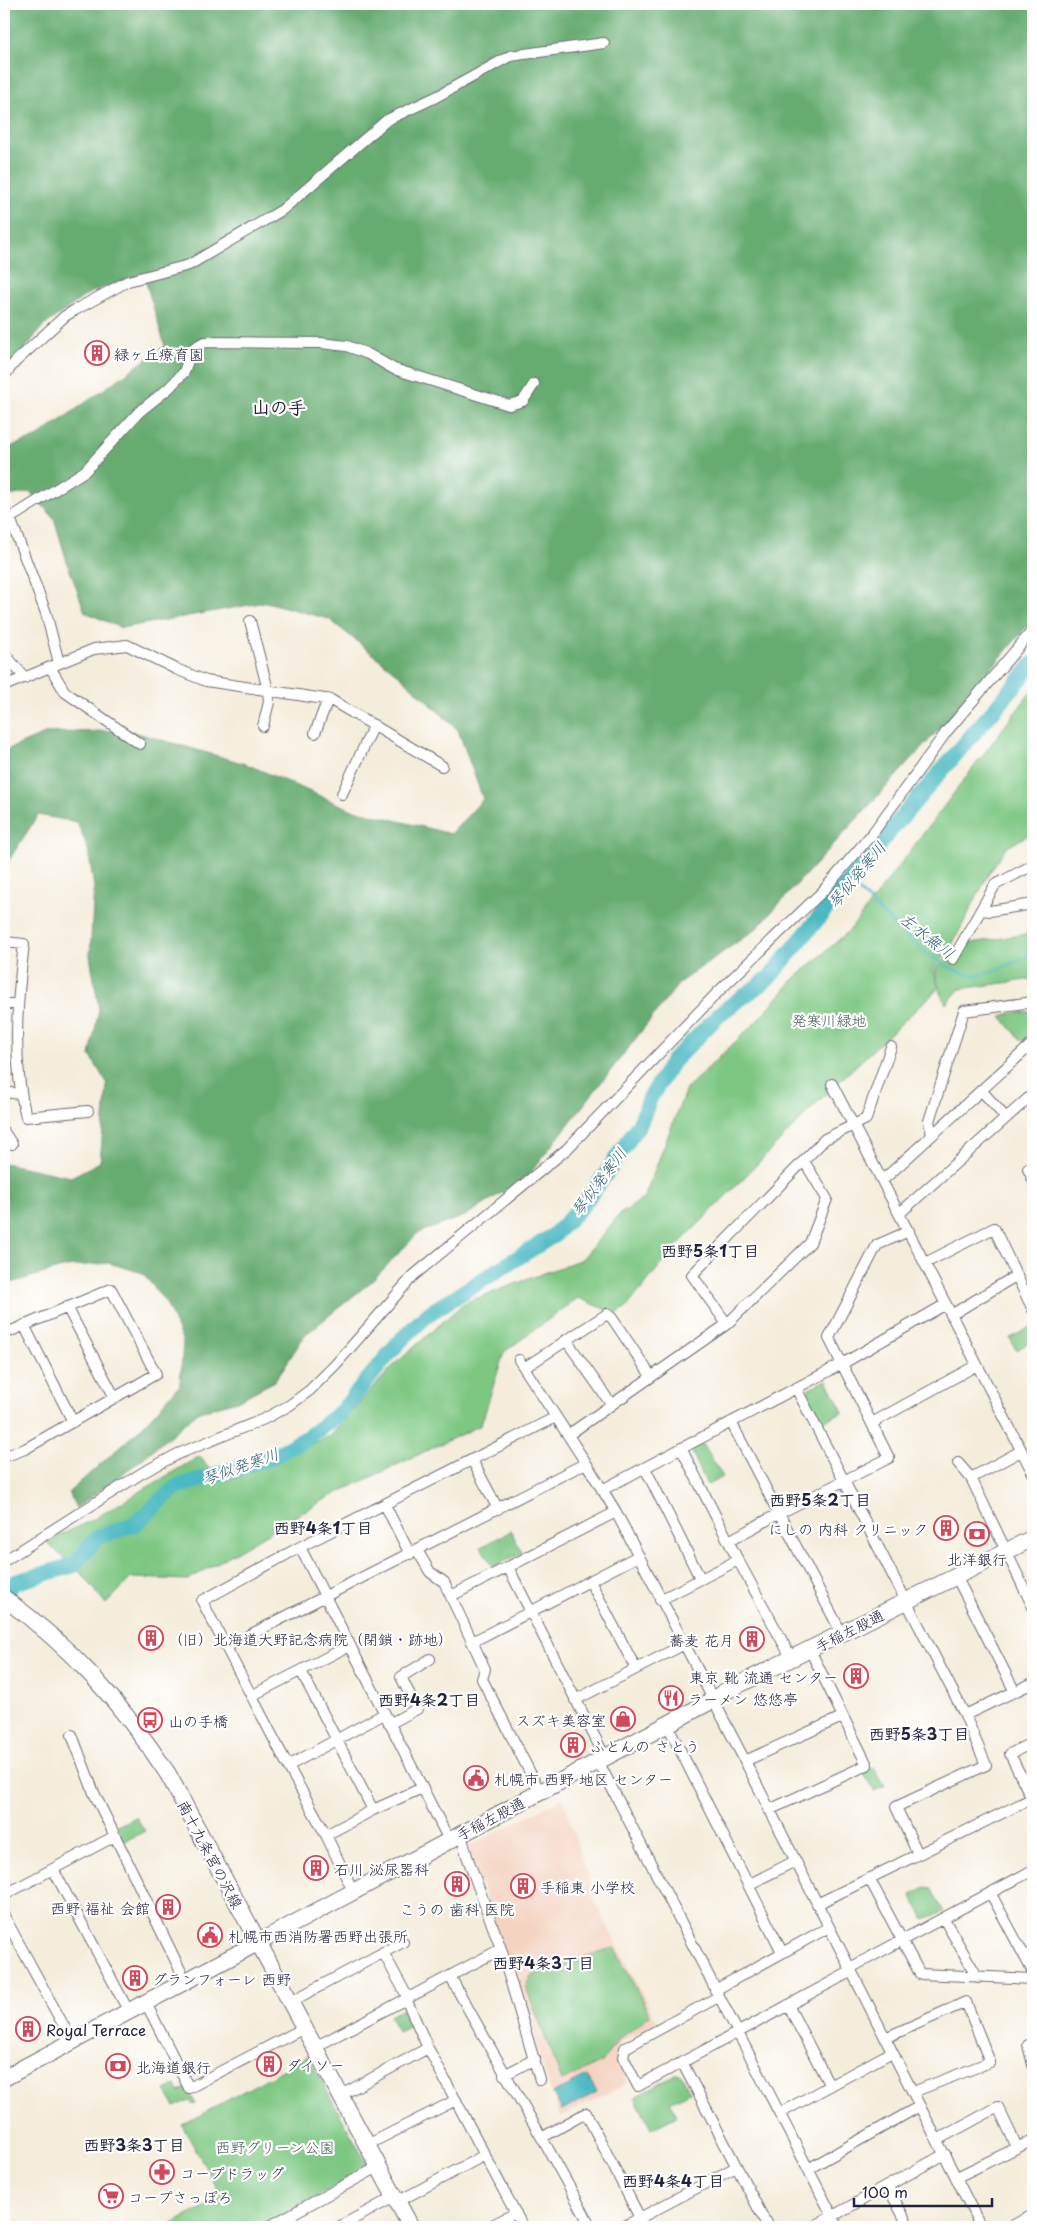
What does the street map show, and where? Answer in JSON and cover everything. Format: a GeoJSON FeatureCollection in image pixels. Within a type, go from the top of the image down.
{"type":"FeatureCollection","features":[{"type":"Feature","properties":{"kind":"main road","name":"手稲左股通"},"geometry":{"type":"LineString","coordinates":[[4,2078],[73,2043],[257,1942],[713,1700],[724,1692],[1033,1538]]}},
{"type":"Feature","properties":{"kind":"main road","name":"南十九条宮の沢線"},"geometry":{"type":"LineString","coordinates":[[4,1598],[61,1644],[113,1698],[140,1732],[168,1774],[410,2227]]}},
{"type":"Feature","properties":{"kind":"street"},"geometry":{"type":"LineString","coordinates":[[4,376],[15,362],[65,316],[75,310],[128,281],[190,265],[282,210],[387,120],[436,97],[510,56],[604,43]]}},
{"type":"Feature","properties":{"kind":"street"},"geometry":{"type":"LineString","coordinates":[[140,744],[65,692],[54,665],[46,613],[7,520],[85,471],[139,412],[169,388],[184,372],[192,349],[204,342],[321,342],[347,346],[368,354],[394,369],[509,405],[523,401],[534,384]]}},
{"type":"Feature","properties":{"kind":"street"},"geometry":{"type":"LineString","coordinates":[[250,620],[268,690],[269,702],[263,726]]}},
{"type":"Feature","properties":{"kind":"street"},"geometry":{"type":"LineString","coordinates":[[4,1561],[149,1470],[178,1454],[264,1419],[290,1405],[310,1390],[336,1364],[413,1276],[566,1149],[719,990],[823,891],[872,834],[947,731],[1033,630]]}},
{"type":"Feature","properties":{"kind":"street"},"geometry":{"type":"LineString","coordinates":[[4,686],[94,649],[127,645],[176,669],[206,681],[328,699],[442,766]]}},
{"type":"Feature","properties":{"kind":"street"},"geometry":{"type":"LineString","coordinates":[[4,652],[25,678]]}},
{"type":"Feature","properties":{"kind":"street"},"geometry":{"type":"LineString","coordinates":[[315,733],[328,699]]}},
{"type":"Feature","properties":{"kind":"street"},"geometry":{"type":"LineString","coordinates":[[342,794],[374,725]]}},
{"type":"Feature","properties":{"kind":"street"},"geometry":{"type":"LineString","coordinates":[[953,959],[995,884],[1033,865]]}},
{"type":"Feature","properties":{"kind":"street"},"geometry":{"type":"LineString","coordinates":[[981,910],[990,911],[1033,904]]}},
{"type":"Feature","properties":{"kind":"street"},"geometry":{"type":"LineString","coordinates":[[4,942],[24,944],[17,1004],[20,1094],[26,1117],[88,1111]]}},
{"type":"Feature","properties":{"kind":"street"},"geometry":{"type":"LineString","coordinates":[[932,1135],[929,1120],[964,1011],[1033,1002]]}},
{"type":"Feature","properties":{"kind":"street"},"geometry":{"type":"LineString","coordinates":[[4,1004],[17,1004]]}},
{"type":"Feature","properties":{"kind":"street"},"geometry":{"type":"LineString","coordinates":[[883,1180],[1033,1043]]}},
{"type":"Feature","properties":{"kind":"street"},"geometry":{"type":"LineString","coordinates":[[727,1324],[692,1275],[825,1139],[866,1119],[890,1047]]}},
{"type":"Feature","properties":{"kind":"street"},"geometry":{"type":"LineString","coordinates":[[832,1084],[1033,1474]]}},
{"type":"Feature","properties":{"kind":"street"},"geometry":{"type":"LineString","coordinates":[[981,1090],[1006,1118]]}},
{"type":"Feature","properties":{"kind":"street"},"geometry":{"type":"LineString","coordinates":[[4,1092],[20,1094]]}},
{"type":"Feature","properties":{"kind":"street"},"geometry":{"type":"LineString","coordinates":[[900,1213],[1033,1094]]}},
{"type":"Feature","properties":{"kind":"street"},"geometry":{"type":"LineString","coordinates":[[4,1132],[12,1144]]}},
{"type":"Feature","properties":{"kind":"street"},"geometry":{"type":"LineString","coordinates":[[568,1435],[727,1324],[810,1243],[827,1199],[804,1161]]}},
{"type":"Feature","properties":{"kind":"street"},"geometry":{"type":"LineString","coordinates":[[1033,1167],[1028,1170],[1033,1180]]}},
{"type":"Feature","properties":{"kind":"street"},"geometry":{"type":"LineString","coordinates":[[925,1263],[994,1228],[1033,1310]]}},
{"type":"Feature","properties":{"kind":"street"},"geometry":{"type":"LineString","coordinates":[[729,1541],[889,1458],[829,1338],[877,1245],[909,1231]]}},
{"type":"Feature","properties":{"kind":"street"},"geometry":{"type":"LineString","coordinates":[[951,1314],[1017,1275]]}},
{"type":"Feature","properties":{"kind":"street"},"geometry":{"type":"LineString","coordinates":[[4,1334],[111,1289],[156,1374],[25,1449],[9,1456],[4,1455]]}},
{"type":"Feature","properties":{"kind":"street"},"geometry":{"type":"LineString","coordinates":[[602,1490],[842,1364],[946,1304]]}},
{"type":"Feature","properties":{"kind":"street"},"geometry":{"type":"LineString","coordinates":[[66,1307],[115,1398]]}},
{"type":"Feature","properties":{"kind":"street"},"geometry":{"type":"LineString","coordinates":[[652,1376],[612,1318],[607,1314],[566,1340],[522,1364],[616,1512],[818,1904],[981,2227]]}},
{"type":"Feature","properties":{"kind":"street"},"geometry":{"type":"LineString","coordinates":[[24,1325],[73,1422]]}},
{"type":"Feature","properties":{"kind":"street"},"geometry":{"type":"LineString","coordinates":[[566,1340],[611,1404]]}},
{"type":"Feature","properties":{"kind":"street"},"geometry":{"type":"LineString","coordinates":[[872,1423],[977,1366]]}},
{"type":"Feature","properties":{"kind":"street"},"geometry":{"type":"LineString","coordinates":[[796,1388],[965,1715],[986,1765],[896,1807],[918,1854]]}},
{"type":"Feature","properties":{"kind":"street"},"geometry":{"type":"LineString","coordinates":[[353,1891],[326,1835],[202,1601],[300,1547],[556,1416]]}},
{"type":"Feature","properties":{"kind":"street"},"geometry":{"type":"LineString","coordinates":[[731,1422],[842,1634]]}},
{"type":"Feature","properties":{"kind":"street"},"geometry":{"type":"LineString","coordinates":[[681,1448],[738,1560],[792,1659]]}},
{"type":"Feature","properties":{"kind":"street"},"geometry":{"type":"LineString","coordinates":[[971,1478],[1021,1450]]}},
{"type":"Feature","properties":{"kind":"street"},"geometry":{"type":"LineString","coordinates":[[472,1460],[498,1509]]}},
{"type":"Feature","properties":{"kind":"street"},"geometry":{"type":"LineString","coordinates":[[226,1647],[586,1463]]}},
{"type":"Feature","properties":{"kind":"street"},"geometry":{"type":"LineString","coordinates":[[958,1463],[971,1478],[1033,1607]]}},
{"type":"Feature","properties":{"kind":"street"},"geometry":{"type":"LineString","coordinates":[[645,1468],[700,1578]]}},
{"type":"Feature","properties":{"kind":"street"},"geometry":{"type":"LineString","coordinates":[[385,1505],[414,1552],[430,1572],[444,1582],[484,1669],[482,1679],[540,1792]]}},
{"type":"Feature","properties":{"kind":"street"},"geometry":{"type":"LineString","coordinates":[[451,1596],[616,1512]]}},
{"type":"Feature","properties":{"kind":"street"},"geometry":{"type":"LineString","coordinates":[[300,1547],[422,1788],[467,1856],[501,1949],[540,2080]]}},
{"type":"Feature","properties":{"kind":"street"},"geometry":{"type":"LineString","coordinates":[[472,1642],[638,1556]]}},
{"type":"Feature","properties":{"kind":"street"},"geometry":{"type":"LineString","coordinates":[[660,1600],[738,1560]]}},
{"type":"Feature","properties":{"kind":"street"},"geometry":{"type":"LineString","coordinates":[[508,1567],[575,1700],[717,1993],[838,2227]]}},
{"type":"Feature","properties":{"kind":"street"},"geometry":{"type":"LineString","coordinates":[[956,1576],[1015,1692]]}},
{"type":"Feature","properties":{"kind":"street"},"geometry":{"type":"LineString","coordinates":[[590,1581],[636,1669]]}},
{"type":"Feature","properties":{"kind":"street"},"geometry":{"type":"LineString","coordinates":[[575,1700],[685,1644]]}},
{"type":"Feature","properties":{"kind":"street"},"geometry":{"type":"LineString","coordinates":[[252,1696],[349,1646]]}},
{"type":"Feature","properties":{"kind":"street"},"geometry":{"type":"LineString","coordinates":[[769,1810],[867,1765],[810,1650]]}},
{"type":"Feature","properties":{"kind":"street"},"geometry":{"type":"LineString","coordinates":[[389,1724],[417,1709],[401,1677],[430,1660]]}},
{"type":"Feature","properties":{"kind":"street"},"geometry":{"type":"LineString","coordinates":[[301,1671],[338,1739],[373,1810]]}},
{"type":"Feature","properties":{"kind":"street"},"geometry":{"type":"LineString","coordinates":[[965,1715],[1033,1683]]}},
{"type":"Feature","properties":{"kind":"street"},"geometry":{"type":"LineString","coordinates":[[288,1766],[384,1714]]}},
{"type":"Feature","properties":{"kind":"street"},"geometry":{"type":"LineString","coordinates":[[744,1761],[842,1717]]}},
{"type":"Feature","properties":{"kind":"street"},"geometry":{"type":"LineString","coordinates":[[667,1724],[782,1952]]}},
{"type":"Feature","properties":{"kind":"street"},"geometry":{"type":"LineString","coordinates":[[72,1735],[94,1793],[186,1982]]}},
{"type":"Feature","properties":{"kind":"street"},"geometry":{"type":"LineString","coordinates":[[818,1904],[1033,1799],[1010,1754],[1033,1742]]}},
{"type":"Feature","properties":{"kind":"street"},"geometry":{"type":"LineString","coordinates":[[326,1835],[373,1810],[422,1788]]}},
{"type":"Feature","properties":{"kind":"street"},"geometry":{"type":"LineString","coordinates":[[4,1895],[115,1836]]}},
{"type":"Feature","properties":{"kind":"street"},"geometry":{"type":"LineString","coordinates":[[748,1885],[795,1860]]}},
{"type":"Feature","properties":{"kind":"street"},"geometry":{"type":"LineString","coordinates":[[53,1869],[129,2012]]}},
{"type":"Feature","properties":{"kind":"street"},"geometry":{"type":"LineString","coordinates":[[829,1927],[782,1952],[625,2048],[623,2057],[638,2086],[1033,1870]]}},
{"type":"Feature","properties":{"kind":"street"},"geometry":{"type":"LineString","coordinates":[[869,1878],[920,1974],[1033,1979]]}},
{"type":"Feature","properties":{"kind":"street"},"geometry":{"type":"LineString","coordinates":[[991,1894],[1033,1972]]}},
{"type":"Feature","properties":{"kind":"street"},"geometry":{"type":"LineString","coordinates":[[4,1916],[73,2043]]}},
{"type":"Feature","properties":{"kind":"street"},"geometry":{"type":"LineString","coordinates":[[944,1919],[978,1978]]}},
{"type":"Feature","properties":{"kind":"street"},"geometry":{"type":"LineString","coordinates":[[290,2002],[403,1942]]}},
{"type":"Feature","properties":{"kind":"street"},"geometry":{"type":"LineString","coordinates":[[315,2047],[501,1949]]}},
{"type":"Feature","properties":{"kind":"street"},"geometry":{"type":"LineString","coordinates":[[383,1952],[407,1998],[428,2048],[523,2227]]}},
{"type":"Feature","properties":{"kind":"street"},"geometry":{"type":"LineString","coordinates":[[450,1976],[504,2075],[543,2137],[591,2227]]}},
{"type":"Feature","properties":{"kind":"street"},"geometry":{"type":"LineString","coordinates":[[886,2038],[966,2002],[990,2062],[913,2092]]}},
{"type":"Feature","properties":{"kind":"street"},"geometry":{"type":"LineString","coordinates":[[146,2003],[189,2088],[304,2028]]}},
{"type":"Feature","properties":{"kind":"street"},"geometry":{"type":"LineString","coordinates":[[788,2005],[830,2086]]}},
{"type":"Feature","properties":{"kind":"street"},"geometry":{"type":"LineString","coordinates":[[1028,2045],[1033,2065]]}},
{"type":"Feature","properties":{"kind":"street"},"geometry":{"type":"LineString","coordinates":[[340,2095],[428,2048]]}},
{"type":"Feature","properties":{"kind":"street"},"geometry":{"type":"LineString","coordinates":[[780,2113],[892,2052]]}},
{"type":"Feature","properties":{"kind":"street"},"geometry":{"type":"LineString","coordinates":[[504,2075],[534,2060]]}},
{"type":"Feature","properties":{"kind":"street"},"geometry":{"type":"LineString","coordinates":[[682,2062],[768,2227]]}},
{"type":"Feature","properties":{"kind":"street"},"geometry":{"type":"LineString","coordinates":[[367,2145],[456,2100]]}},
{"type":"Feature","properties":{"kind":"street"},"geometry":{"type":"LineString","coordinates":[[808,2169],[920,2106]]}},
{"type":"Feature","properties":{"kind":"street"},"geometry":{"type":"LineString","coordinates":[[937,2140],[998,2108],[1018,2147]]}},
{"type":"Feature","properties":{"kind":"street"},"geometry":{"type":"LineString","coordinates":[[543,2137],[586,2113],[640,2218]]}},
{"type":"Feature","properties":{"kind":"street"},"geometry":{"type":"LineString","coordinates":[[957,2177],[1033,2140]]}},
{"type":"Feature","properties":{"kind":"street"},"geometry":{"type":"LineString","coordinates":[[813,2227],[945,2154]]}},
{"type":"Feature","properties":{"kind":"street"},"geometry":{"type":"LineString","coordinates":[[339,2227],[485,2155]]}},
{"type":"Feature","properties":{"kind":"street"},"geometry":{"type":"LineString","coordinates":[[268,2227],[378,2167]]}},
{"type":"Feature","properties":{"kind":"street"},"geometry":{"type":"LineString","coordinates":[[623,2227],[736,2167]]}},
{"type":"Feature","properties":{"kind":"street"},"geometry":{"type":"LineString","coordinates":[[888,2187],[909,2227]]}},
{"type":"Feature","properties":{"kind":"street"},"geometry":{"type":"LineString","coordinates":[[488,2227],[516,2213]]}},
{"type":"Feature","properties":{"kind":"street"},"geometry":{"type":"LineString","coordinates":[[290,2215],[297,2227]]}},
{"type":"Feature","properties":{"kind":"street"},"geometry":{"type":"LineString","coordinates":[[1010,2227],[1033,2215]]}},
{"type":"Feature","properties":{"kind":"shaded area"},"geometry":{"type":"Polygon","coordinates":[[[563,1798],[596,1904],[658,2023],[622,2041],[616,2052],[628,2083],[560,2117],[468,1847],[563,1798]]]}},
{"type":"Feature","properties":{"kind":"green space"},"geometry":{"type":"Polygon","coordinates":[[[4,4],[1033,4],[1033,619],[953,714],[756,929],[680,982],[528,1176],[465,1216],[418,1233],[372,1281],[305,1335],[275,1381],[237,1401],[198,1412],[141,1460],[76,1508],[69,1492],[140,1429],[180,1385],[183,1342],[166,1303],[143,1273],[109,1263],[65,1267],[4,1285],[4,1163],[71,1177],[100,1162],[107,1084],[90,1055],[99,1009],[90,956],[94,887],[88,849],[77,822],[38,815],[4,868],[4,751],[47,733],[127,730],[246,764],[350,809],[451,834],[483,799],[458,730],[399,675],[329,619],[266,602],[121,628],[85,612],[54,518],[30,492],[4,497],[4,449],[37,437],[165,346],[143,273],[89,293],[42,327],[4,376],[4,4]]]}},
{"type":"Feature","properties":{"kind":"green space","name":"発寒川緑地"},"geometry":{"type":"Polygon","coordinates":[[[1033,689],[1033,832],[1006,848],[988,875],[950,949],[933,969],[939,988],[829,1091],[670,1253],[627,1307],[616,1314],[578,1298],[504,1352],[481,1425],[329,1497],[188,1580],[131,1578],[106,1604],[84,1576],[46,1542],[94,1519],[200,1456],[208,1468],[230,1480],[329,1436],[394,1365],[464,1303],[582,1259],[620,1214],[644,1198],[686,1089],[758,1020],[792,981],[850,930],[1033,689]]]}},
{"type":"Feature","properties":{"kind":"green space"},"geometry":{"type":"Polygon","coordinates":[[[1033,933],[1033,979],[960,989],[946,1004],[940,993],[935,969],[949,955],[965,944],[1033,933]]]}},
{"type":"Feature","properties":{"kind":"green space"},"geometry":{"type":"Polygon","coordinates":[[[1033,1011],[1033,1034],[1023,1042],[1001,1017],[1007,1014],[1033,1011]]]}},
{"type":"Feature","properties":{"kind":"green space"},"geometry":{"type":"Polygon","coordinates":[[[1033,1326],[1033,1341],[1016,1350],[1010,1338],[1033,1326]]]}},
{"type":"Feature","properties":{"kind":"green space"},"geometry":{"type":"Polygon","coordinates":[[[827,1380],[843,1412],[821,1422],[808,1395],[809,1388],[827,1380]]]}},
{"type":"Feature","properties":{"kind":"green space"},"geometry":{"type":"Polygon","coordinates":[[[703,1444],[723,1477],[707,1485],[692,1452],[694,1448],[703,1444]]]}},
{"type":"Feature","properties":{"kind":"green space"},"geometry":{"type":"Polygon","coordinates":[[[511,1531],[522,1553],[493,1567],[481,1547],[511,1531]]]}},
{"type":"Feature","properties":{"kind":"green space"},"geometry":{"type":"Polygon","coordinates":[[[874,1767],[885,1786],[874,1791],[863,1772],[874,1767]]]}},
{"type":"Feature","properties":{"kind":"green space"},"geometry":{"type":"Polygon","coordinates":[[[136,1817],[145,1831],[123,1842],[115,1827],[136,1817]]]}},
{"type":"Feature","properties":{"kind":"green space"},"geometry":{"type":"Polygon","coordinates":[[[925,1887],[931,1888],[944,1912],[924,1919],[911,1895],[925,1887]]]}},
{"type":"Feature","properties":{"kind":"green space"},"geometry":{"type":"Polygon","coordinates":[[[614,1947],[650,2015],[618,2040],[602,2062],[562,2081],[526,1987],[532,1975],[614,1947]]]}},
{"type":"Feature","properties":{"kind":"green space"},"geometry":{"type":"Polygon","coordinates":[[[402,2009],[410,2026],[398,2032],[390,2016],[402,2009]]]}},
{"type":"Feature","properties":{"kind":"green space","name":"西野グリーン公園"},"geometry":{"type":"Polygon","coordinates":[[[308,2056],[369,2168],[260,2227],[167,2227],[222,2197],[182,2125],[308,2056]]]}},
{"type":"Feature","properties":{"kind":"green space"},"geometry":{"type":"Polygon","coordinates":[[[678,2073],[681,2074],[690,2092],[670,2102],[677,2116],[651,2129],[635,2097],[678,2073]]]}},
{"type":"Feature","properties":{"kind":"green space"},"geometry":{"type":"Polygon","coordinates":[[[176,2085],[179,2092],[186,2088],[196,2104],[193,2105],[190,2101],[175,2107],[165,2091],[176,2085]]]}},
{"type":"Feature","properties":{"kind":"water"},"geometry":{"type":"Polygon","coordinates":[[[587,2076],[597,2092],[562,2110],[553,2093],[587,2076]]]}},
{"type":"Feature","properties":{"kind":"waterway","name":"琴似発寒川"},"geometry":{"type":"LineString","coordinates":[[4,1592],[16,1582],[74,1565],[97,1538],[136,1523],[176,1487],[272,1457],[308,1437],[341,1412],[398,1343],[428,1314],[554,1235],[582,1206],[606,1174],[641,1121],[650,1098],[673,1061],[722,1012],[769,978],[896,824],[1033,664]]}},
{"type":"Feature","properties":{"kind":"waterway","name":"左水無川"},"geometry":{"type":"LineString","coordinates":[[849,881],[926,953],[961,973],[983,974],[998,970],[1033,955]]}},
{"type":"Feature","properties":{"kind":"place","name":"緑ヶ丘療育園"},"geometry":{"type":"Point","coordinates":[97,353]}},
{"type":"Feature","properties":{"kind":"place","name":"にしの 内科 クリニック"},"geometry":{"type":"Point","coordinates":[946,1528]}},
{"type":"Feature","properties":{"kind":"place","name":"北洋銀行"},"geometry":{"type":"Point","coordinates":[977,1534]}},
{"type":"Feature","properties":{"kind":"place","name":"（旧）北海道大野記念病院（閉鎖・跡地）"},"geometry":{"type":"Point","coordinates":[151,1638]}},
{"type":"Feature","properties":{"kind":"place","name":"蕎麦 花月"},"geometry":{"type":"Point","coordinates":[752,1639]}},
{"type":"Feature","properties":{"kind":"place","name":"東京 靴 流通 センター"},"geometry":{"type":"Point","coordinates":[856,1676]}},
{"type":"Feature","properties":{"kind":"place","name":"ラーメン 悠悠亭"},"geometry":{"type":"Point","coordinates":[671,1698]}},
{"type":"Feature","properties":{"kind":"place","name":"スズキ美容室"},"geometry":{"type":"Point","coordinates":[623,1719]}},
{"type":"Feature","properties":{"kind":"place","name":"山の手橋"},"geometry":{"type":"Point","coordinates":[150,1720]}},
{"type":"Feature","properties":{"kind":"place","name":"ふとんの さとう"},"geometry":{"type":"Point","coordinates":[573,1745]}},
{"type":"Feature","properties":{"kind":"place","name":"札幌市 西野 地区 センター"},"geometry":{"type":"Point","coordinates":[476,1778]}},
{"type":"Feature","properties":{"kind":"place","name":"石川 泌尿器科"},"geometry":{"type":"Point","coordinates":[316,1868]}},
{"type":"Feature","properties":{"kind":"place","name":"こうの 歯科 医院"},"geometry":{"type":"Point","coordinates":[457,1884]}},
{"type":"Feature","properties":{"kind":"place","name":"手稲東 小学校"},"geometry":{"type":"Point","coordinates":[523,1886]}},
{"type":"Feature","properties":{"kind":"place","name":"西野 福祉 会館"},"geometry":{"type":"Point","coordinates":[168,1907]}},
{"type":"Feature","properties":{"kind":"place","name":"札幌市西消防署西野出張所"},"geometry":{"type":"Point","coordinates":[210,1935]}},
{"type":"Feature","properties":{"kind":"place","name":"グランフォーレ 西野"},"geometry":{"type":"Point","coordinates":[135,1978]}},
{"type":"Feature","properties":{"kind":"place","name":"Royal Terrace"},"geometry":{"type":"Point","coordinates":[28,2029]}},
{"type":"Feature","properties":{"kind":"place","name":"ダイソー"},"geometry":{"type":"Point","coordinates":[269,2064]}},
{"type":"Feature","properties":{"kind":"place","name":"北海道銀行"},"geometry":{"type":"Point","coordinates":[118,2066]}},
{"type":"Feature","properties":{"kind":"place","name":"コープドラッグ"},"geometry":{"type":"Point","coordinates":[162,2172]}},
{"type":"Feature","properties":{"kind":"place","name":"コープさっぽろ"},"geometry":{"type":"Point","coordinates":[111,2196]}},
{"type":"Feature","properties":{"kind":"district","name":"山の手"},"geometry":{"type":"Point","coordinates":[279,406]}},
{"type":"Feature","properties":{"kind":"district","name":"西野5条1丁目"},"geometry":{"type":"Point","coordinates":[710,1250]}},
{"type":"Feature","properties":{"kind":"district","name":"西野5条2丁目"},"geometry":{"type":"Point","coordinates":[820,1499]}},
{"type":"Feature","properties":{"kind":"district","name":"西野4条1丁目"},"geometry":{"type":"Point","coordinates":[323,1527]}},
{"type":"Feature","properties":{"kind":"district","name":"西野4条2丁目"},"geometry":{"type":"Point","coordinates":[429,1699]}},
{"type":"Feature","properties":{"kind":"district","name":"西野5条3丁目"},"geometry":{"type":"Point","coordinates":[919,1733]}},
{"type":"Feature","properties":{"kind":"district","name":"西野4条3丁目"},"geometry":{"type":"Point","coordinates":[543,1962]}},
{"type":"Feature","properties":{"kind":"district","name":"西野3条3丁目"},"geometry":{"type":"Point","coordinates":[134,2144]}},
{"type":"Feature","properties":{"kind":"district","name":"西野4条4丁目"},"geometry":{"type":"Point","coordinates":[673,2180]}}]}
